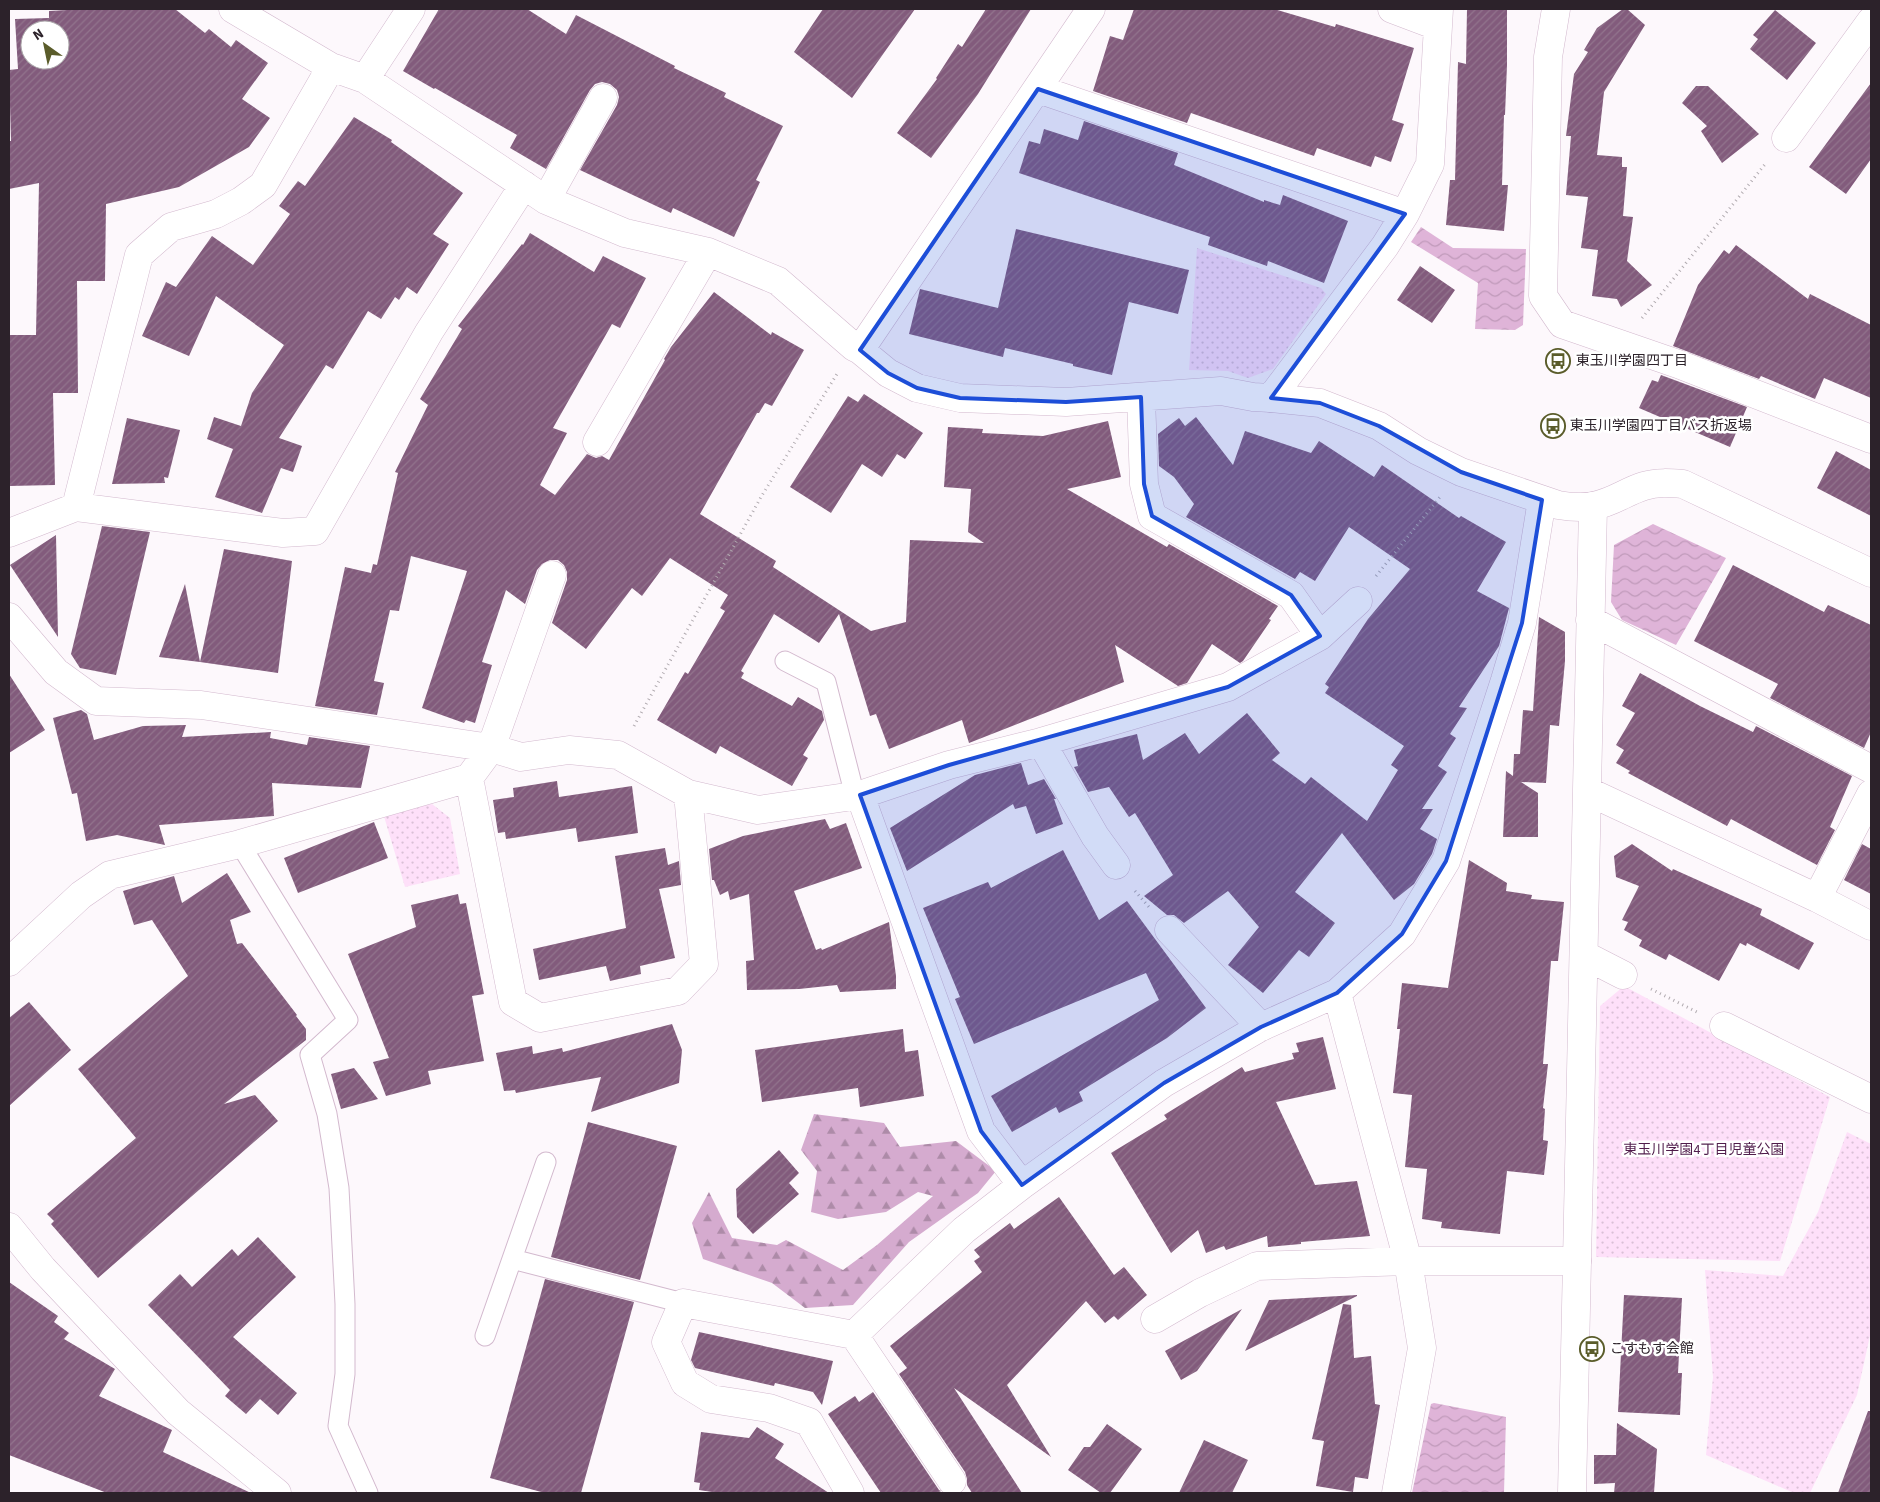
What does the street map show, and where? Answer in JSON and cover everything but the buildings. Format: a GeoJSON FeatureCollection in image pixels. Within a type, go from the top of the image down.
{"type":"FeatureCollection","features":[{"type":"Feature","properties":{"kind":"street"},"geometry":{"type":"LineString","coordinates":[[233,9],[331,67],[365,79],[535,192],[625,233],[708,252],[778,281],[888,373],[917,388],[960,398],[1066,402],[1220,391],[1252,397],[1320,403],[1379,426],[1418,451],[1461,472],[1542,500],[1574,507],[1592,506],[1605,503],[1645,485],[1667,482],[1683,484],[1871,573]]}},
{"type":"Feature","properties":{"kind":"street"},"geometry":{"type":"LineString","coordinates":[[365,79],[411,9]]}},
{"type":"Feature","properties":{"kind":"street"},"geometry":{"type":"LineString","coordinates":[[857,348],[1038,89],[1091,9]]}},
{"type":"Feature","properties":{"kind":"street"},"geometry":{"type":"LineString","coordinates":[[1272,398],[1386,246],[1405,214],[1430,164],[1438,17],[1392,9]]}},
{"type":"Feature","properties":{"kind":"street"},"geometry":{"type":"LineString","coordinates":[[1556,9],[1548,56],[1543,296],[1562,324],[1621,344],[1871,439]]}},
{"type":"Feature","properties":{"kind":"street"},"geometry":{"type":"LineString","coordinates":[[1786,138],[1871,21]]}},
{"type":"Feature","properties":{"kind":"street"},"geometry":{"type":"LineString","coordinates":[[76,507],[139,255],[171,228],[216,214],[241,201],[263,185],[331,67]]}},
{"type":"Feature","properties":{"kind":"street"},"geometry":{"type":"LineString","coordinates":[[1038,89],[1405,214]]}},
{"type":"Feature","properties":{"kind":"street"},"geometry":{"type":"LineString","coordinates":[[9,533],[76,507],[283,533],[315,531],[429,332],[535,192],[603,98]]}},
{"type":"Feature","properties":{"kind":"street"},"geometry":{"type":"LineString","coordinates":[[597,442],[708,252]]}},
{"type":"Feature","properties":{"kind":"street"},"geometry":{"type":"LineString","coordinates":[[1141,397],[1144,484],[1152,516],[1291,595],[1320,636]]}},
{"type":"Feature","properties":{"kind":"street"},"geometry":{"type":"LineString","coordinates":[[854,1335],[964,1230],[1022,1185],[1164,1083],[1262,1026],[1337,993],[1402,934],[1446,861],[1505,680],[1522,623],[1542,500]]}},
{"type":"Feature","properties":{"kind":"street"},"geometry":{"type":"LineString","coordinates":[[1572,1493],[1592,506]]}},
{"type":"Feature","properties":{"kind":"street"},"geometry":{"type":"LineString","coordinates":[[9,962],[81,895],[110,875],[240,844],[469,778],[491,748],[552,575]]}},
{"type":"Feature","properties":{"kind":"street"},"geometry":{"type":"LineString","coordinates":[[9,617],[56,672],[96,702],[201,705],[491,748],[521,757],[568,750],[618,755],[688,794],[758,810],[858,796],[949,766],[1041,742],[1228,687],[1320,636],[1358,601]]}},
{"type":"Feature","properties":{"kind":"street"},"geometry":{"type":"LineString","coordinates":[[1590,620],[1871,768]]}},
{"type":"Feature","properties":{"kind":"street"},"geometry":{"type":"LineString","coordinates":[[1041,742],[1095,836],[1116,865]]}},
{"type":"Feature","properties":{"kind":"street"},"geometry":{"type":"LineString","coordinates":[[469,778],[513,1002],[540,1018],[678,990],[704,964],[688,794]]}},
{"type":"Feature","properties":{"kind":"street"},"geometry":{"type":"LineString","coordinates":[[1587,791],[1817,898],[1871,926]]}},
{"type":"Feature","properties":{"kind":"street"},"geometry":{"type":"LineString","coordinates":[[1817,898],[1871,794]]}},
{"type":"Feature","properties":{"kind":"street"},"geometry":{"type":"LineString","coordinates":[[858,796],[981,1131],[1022,1185]]}},
{"type":"Feature","properties":{"kind":"street"},"geometry":{"type":"LineString","coordinates":[[1170,930],[1262,1026]]}},
{"type":"Feature","properties":{"kind":"street"},"geometry":{"type":"LineString","coordinates":[[1584,956],[1623,975]]}},
{"type":"Feature","properties":{"kind":"street"},"geometry":{"type":"LineString","coordinates":[[1337,993],[1408,1261],[1422,1348],[1396,1493]]}},
{"type":"Feature","properties":{"kind":"street"},"geometry":{"type":"LineString","coordinates":[[1724,1026],[1871,1098]]}},
{"type":"Feature","properties":{"kind":"street"},"geometry":{"type":"LineString","coordinates":[[9,1227],[43,1269],[178,1412],[277,1493]]}},
{"type":"Feature","properties":{"kind":"street"},"geometry":{"type":"LineString","coordinates":[[1155,1319],[1200,1293],[1256,1266],[1408,1261],[1577,1261]]}},
{"type":"Feature","properties":{"kind":"street"},"geometry":{"type":"LineString","coordinates":[[850,1493],[809,1422],[769,1408],[711,1399],[685,1383],[666,1342],[683,1303],[854,1335],[952,1481]]}},
{"type":"Feature","properties":{"kind":"lane"},"geometry":{"type":"LineString","coordinates":[[785,661],[826,682],[858,796]]}},
{"type":"Feature","properties":{"kind":"lane"},"geometry":{"type":"LineString","coordinates":[[240,844],[348,1020],[310,1055],[327,1114],[339,1188],[345,1304],[346,1374],[338,1426],[368,1493]]}},
{"type":"Feature","properties":{"kind":"lane"},"geometry":{"type":"LineString","coordinates":[[485,1336],[546,1162]]}},
{"type":"Feature","properties":{"kind":"lane"},"geometry":{"type":"LineString","coordinates":[[512,1259],[683,1303]]}},
{"type":"Feature","properties":{"kind":"path"},"geometry":{"type":"LineString","coordinates":[[1621,344],[1786,138]]}},
{"type":"Feature","properties":{"kind":"path"},"geometry":{"type":"LineString","coordinates":[[618,755],[677,652],[761,497],[857,348]]}},
{"type":"Feature","properties":{"kind":"path"},"geometry":{"type":"LineString","coordinates":[[1374,579],[1461,472]]}},
{"type":"Feature","properties":{"kind":"path"},"geometry":{"type":"LineString","coordinates":[[1116,865],[1139,897],[1170,930]]}},
{"type":"Feature","properties":{"kind":"path"},"geometry":{"type":"LineString","coordinates":[[1623,975],[1724,1026]]}},
{"type":"Feature","properties":{"kind":"highlighted area"},"geometry":{"type":"Polygon","coordinates":[[[1038,89],[1405,214],[1271,398],[1320,403],[1379,426],[1461,472],[1542,500],[1522,623],[1446,861],[1402,934],[1337,993],[1261,1027],[1164,1083],[1022,1185],[981,1131],[860,795],[949,765],[1228,687],[1320,636],[1291,595],[1152,516],[1144,484],[1141,397],[1066,402],[960,398],[917,388],[888,373],[860,350],[1038,89]]]}},
{"type":"Feature","properties":{"kind":"green space"},"geometry":{"type":"Polygon","coordinates":[[[1197,248],[1321,288],[1326,294],[1273,369],[1248,378],[1228,371],[1189,370],[1197,248]]]}},
{"type":"Feature","properties":{"kind":"green space"},"geometry":{"type":"Polygon","coordinates":[[[432,804],[450,818],[460,874],[405,887],[383,813],[432,804]]]}},
{"type":"Feature","properties":{"kind":"green space","name":"東玉川学園4丁目児童公園"},"geometry":{"type":"Polygon","coordinates":[[[1624,986],[1830,1097],[1780,1261],[1596,1257],[1600,1006],[1624,986]]]}},
{"type":"Feature","properties":{"kind":"green space"},"geometry":{"type":"Polygon","coordinates":[[[814,1114],[884,1123],[900,1147],[956,1141],[996,1171],[978,1193],[909,1242],[853,1305],[805,1308],[772,1283],[703,1259],[692,1223],[709,1192],[732,1238],[777,1245],[786,1240],[843,1270],[877,1245],[933,1196],[918,1192],[886,1212],[838,1219],[811,1212],[817,1171],[801,1150],[814,1114]]]}},
{"type":"Feature","properties":{"kind":"green space"},"geometry":{"type":"Polygon","coordinates":[[[1847,1132],[1871,1144],[1871,1331],[1857,1395],[1810,1493],[1794,1493],[1706,1455],[1713,1377],[1705,1270],[1783,1276],[1818,1212],[1847,1132]]]}},
{"type":"Feature","properties":{"kind":"water"},"geometry":{"type":"Polygon","coordinates":[[[1421,227],[1453,248],[1526,249],[1523,325],[1515,330],[1475,329],[1478,283],[1411,242],[1421,227]]]}},
{"type":"Feature","properties":{"kind":"water"},"geometry":{"type":"Polygon","coordinates":[[[1653,524],[1726,558],[1676,645],[1622,620],[1611,602],[1614,545],[1653,524]]]}},
{"type":"Feature","properties":{"kind":"water"},"geometry":{"type":"Polygon","coordinates":[[[1431,1404],[1506,1417],[1504,1493],[1412,1493],[1431,1404]]]}},
{"type":"Feature","properties":{"kind":"place","name":"東玉川学園四丁目"},"geometry":{"type":"Point","coordinates":[1558,361]}},
{"type":"Feature","properties":{"kind":"place","name":"東玉川学園四丁目バス折返場"},"geometry":{"type":"Point","coordinates":[1553,426]}},
{"type":"Feature","properties":{"kind":"place","name":"こすもす会館"},"geometry":{"type":"Point","coordinates":[1592,1349]}}]}
